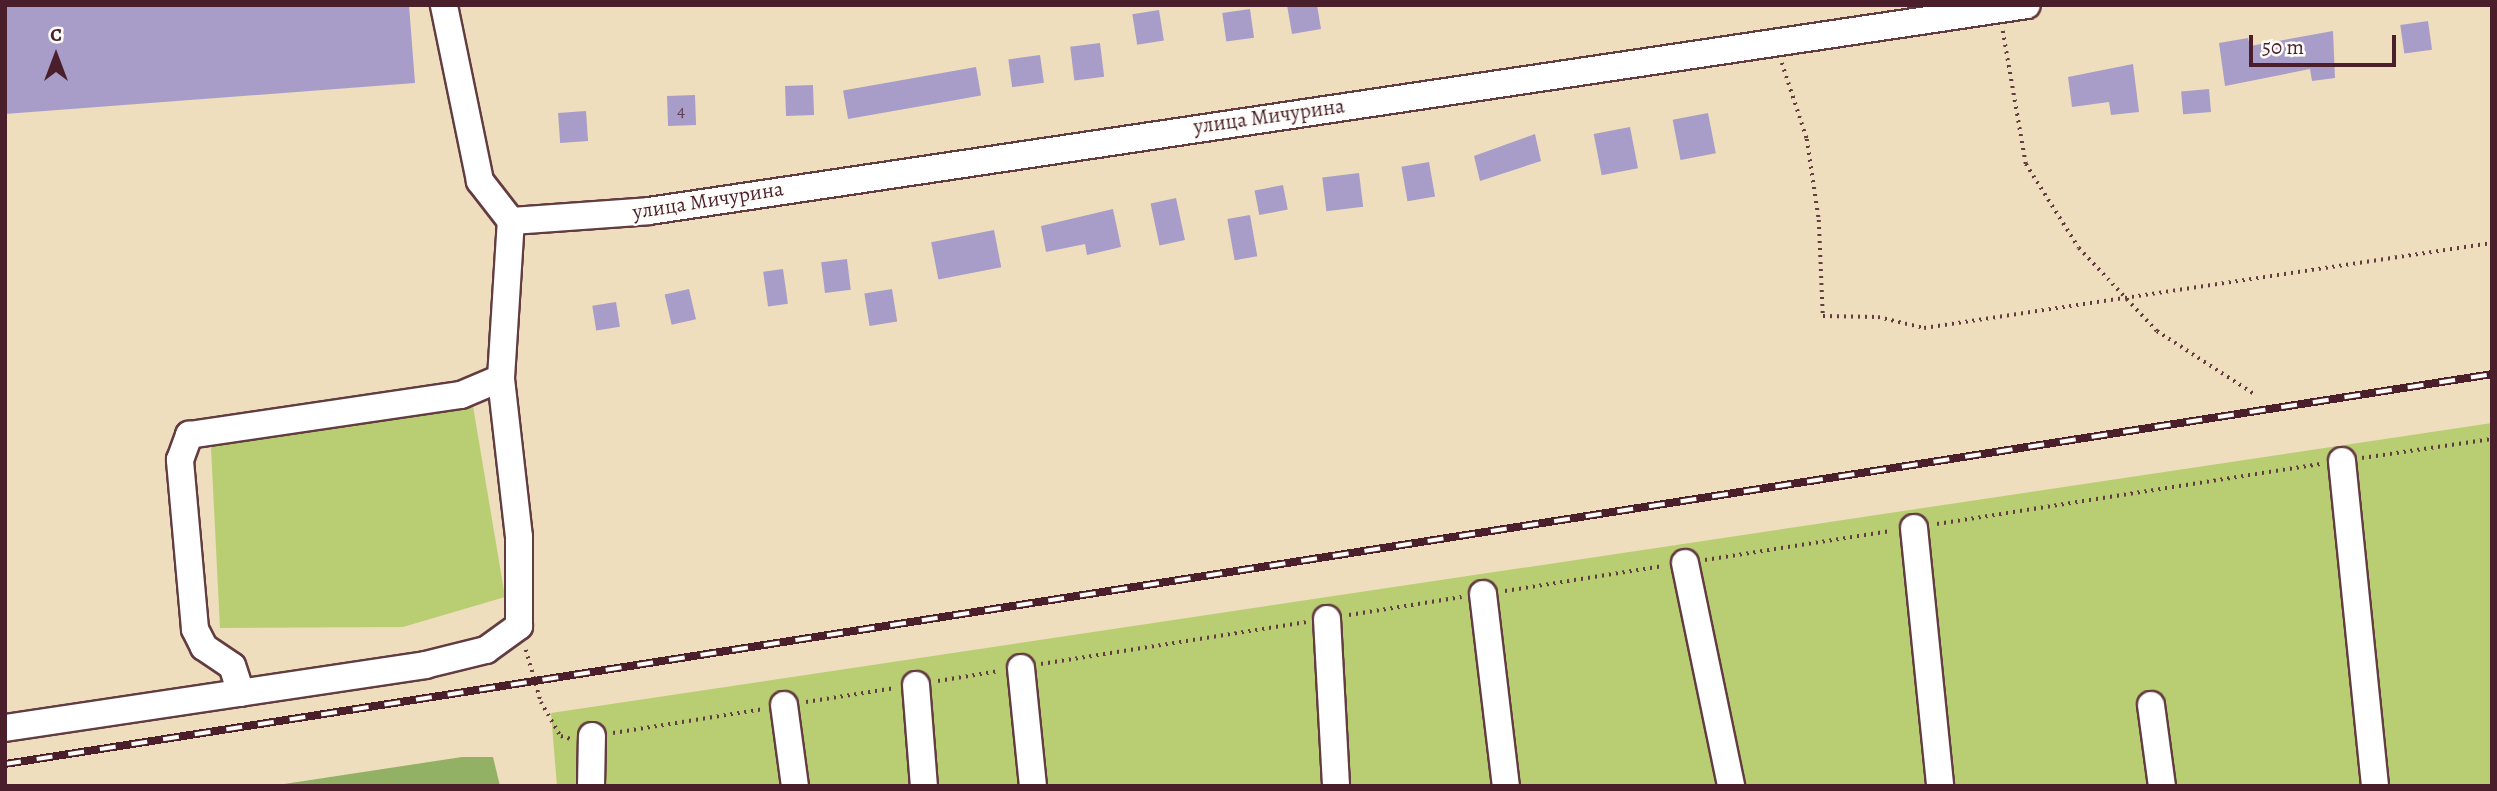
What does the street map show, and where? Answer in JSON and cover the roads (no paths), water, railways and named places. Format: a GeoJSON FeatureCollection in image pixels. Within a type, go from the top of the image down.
{"type":"FeatureCollection","features":[{"type":"Feature","properties":{"kind":"street"},"geometry":{"type":"LineString","coordinates":[[5,728],[425,665],[486,650],[519,626],[519,537],[501,378],[511,221],[480,181],[444,5]]}},
{"type":"Feature","properties":{"kind":"street","name":"улица Мичурина"},"geometry":{"type":"LineString","coordinates":[[511,221],[649,211],[1773,42],[1927,12],[2027,5]]}},
{"type":"Feature","properties":{"kind":"street"},"geometry":{"type":"LineString","coordinates":[[241,693],[232,666],[204,648],[195,629],[180,460],[189,435],[461,395],[501,378]]}},
{"type":"Feature","properties":{"kind":"street"},"geometry":{"type":"LineString","coordinates":[[2342,461],[2375,786]]}},
{"type":"Feature","properties":{"kind":"street"},"geometry":{"type":"LineString","coordinates":[[1914,528],[1940,786]]}},
{"type":"Feature","properties":{"kind":"street"},"geometry":{"type":"LineString","coordinates":[[1685,563],[1731,786]]}},
{"type":"Feature","properties":{"kind":"street"},"geometry":{"type":"LineString","coordinates":[[1483,594],[1506,786]]}},
{"type":"Feature","properties":{"kind":"street"},"geometry":{"type":"LineString","coordinates":[[1327,619],[1336,786]]}},
{"type":"Feature","properties":{"kind":"street"},"geometry":{"type":"LineString","coordinates":[[1021,668],[1033,786]]}},
{"type":"Feature","properties":{"kind":"street"},"geometry":{"type":"LineString","coordinates":[[916,684],[924,786]]}},
{"type":"Feature","properties":{"kind":"street"},"geometry":{"type":"LineString","coordinates":[[784,705],[795,786]]}},
{"type":"Feature","properties":{"kind":"street"},"geometry":{"type":"LineString","coordinates":[[2151,705],[2162,786]]}},
{"type":"Feature","properties":{"kind":"street"},"geometry":{"type":"LineString","coordinates":[[592,736],[592,786]]}},
{"type":"Feature","properties":{"kind":"railway"},"geometry":{"type":"LineString","coordinates":[[5,764],[2492,374]]}}]}
